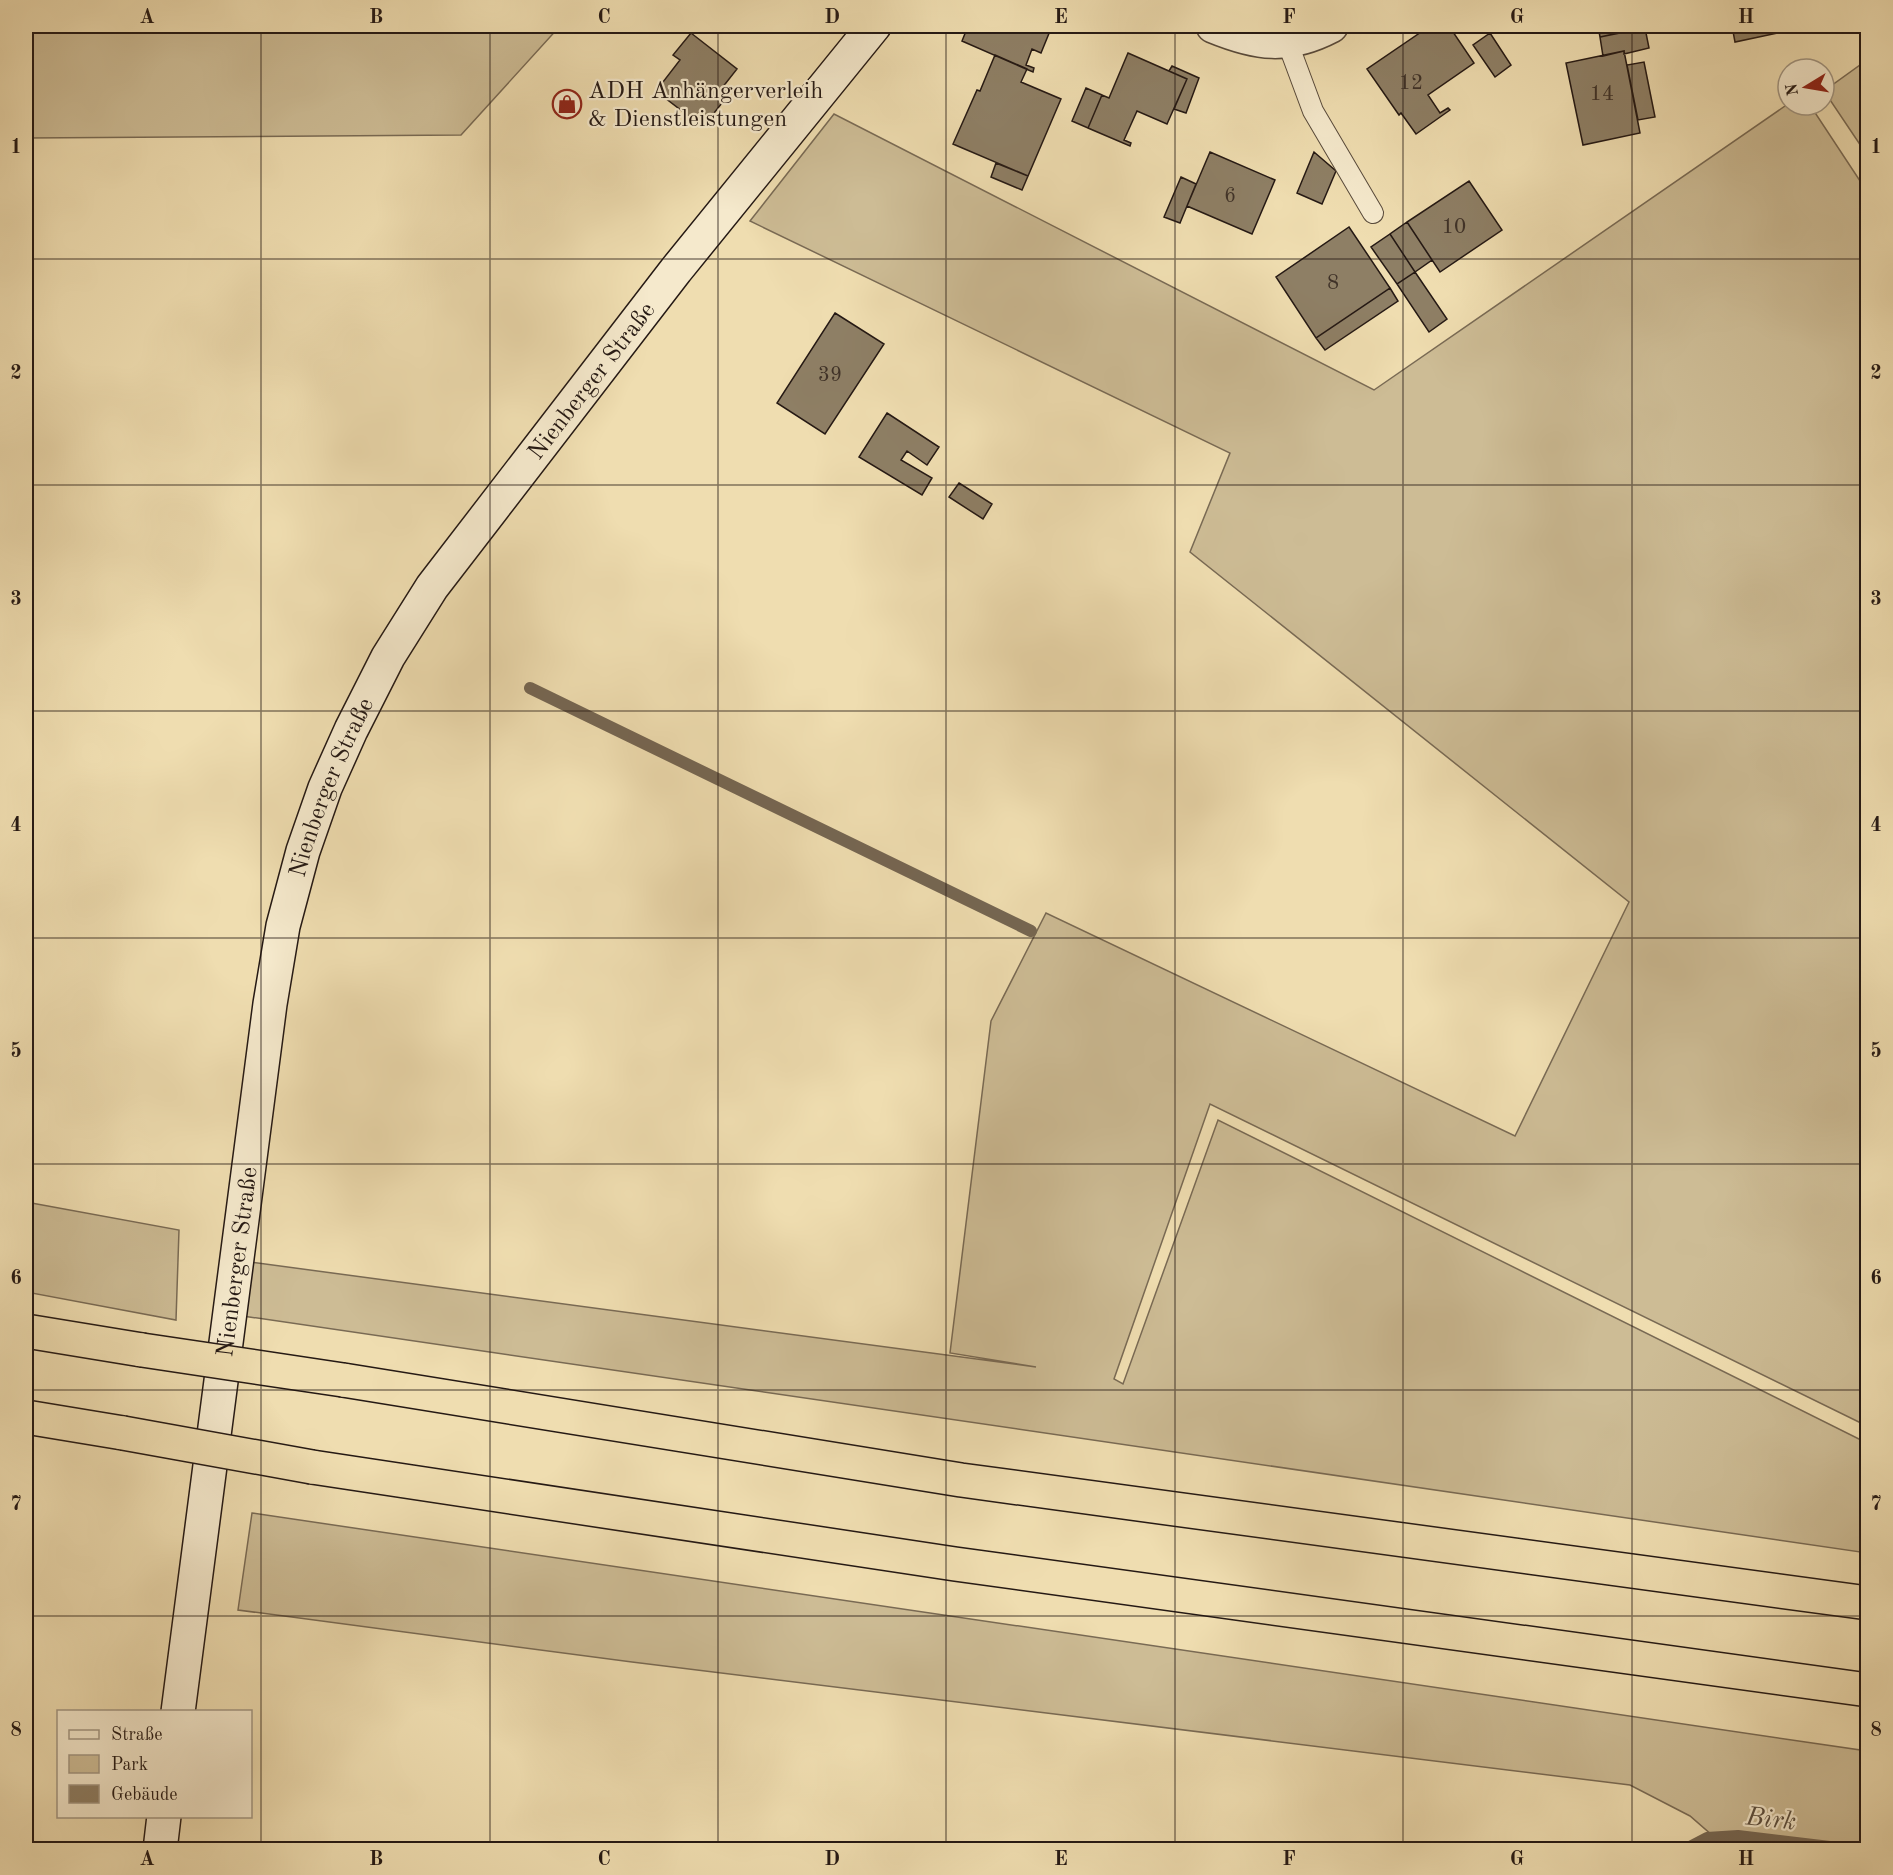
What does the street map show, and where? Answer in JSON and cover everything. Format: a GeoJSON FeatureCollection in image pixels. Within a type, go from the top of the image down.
{"type":"FeatureCollection","features":[{"type":"Feature","properties":{"kind":"highway"},"geometry":{"type":"LineString","coordinates":[[26,1331],[961,1480],[1868,1603]]}},
{"type":"Feature","properties":{"kind":"highway"},"geometry":{"type":"LineString","coordinates":[[26,1417],[312,1467],[943,1562],[1868,1690]]}},
{"type":"Feature","properties":{"kind":"street","name":"Nienberger Straße"},"geometry":{"type":"LineString","coordinates":[[178,1710],[270,1004],[286,915],[303,851],[325,788],[388,657],[432,586],[676,270],[874,26]]}},
{"type":"Feature","properties":{"kind":"street"},"geometry":{"type":"LineString","coordinates":[[1213,26],[1254,40],[1274,43],[1313,35],[1330,26]]}},
{"type":"Feature","properties":{"kind":"street"},"geometry":{"type":"LineString","coordinates":[[160,1850],[164,1818]]}},
{"type":"Feature","properties":{"kind":"lane"},"geometry":{"type":"LineString","coordinates":[[1287,41],[1312,111],[1373,213]]}},
{"type":"Feature","properties":{"kind":"green space"},"geometry":{"type":"Polygon","coordinates":[[[26,26],[560,26],[461,135],[26,138],[26,26]]]}},
{"type":"Feature","properties":{"kind":"green space"},"geometry":{"type":"Polygon","coordinates":[[[1867,60],[1867,155],[1836,109],[1836,82],[1867,60]]]}},
{"type":"Feature","properties":{"kind":"green space"},"geometry":{"type":"Polygon","coordinates":[[[1776,112],[1776,117],[1818,117],[1868,193],[1867,1426],[1210,1104],[1114,1379],[1123,1384],[1218,1120],[1867,1443],[1867,1553],[243,1316],[250,1262],[1036,1367],[950,1353],[991,1021],[1046,913],[1515,1136],[1629,902],[1190,552],[1230,453],[750,221],[834,114],[1374,390],[1776,112]]]}},
{"type":"Feature","properties":{"kind":"green space"},"geometry":{"type":"Polygon","coordinates":[[[26,1202],[179,1230],[176,1320],[26,1292],[26,1202]]]}},
{"type":"Feature","properties":{"kind":"green space"},"geometry":{"type":"Polygon","coordinates":[[[252,1513],[1867,1751],[1867,1849],[1728,1849],[1690,1816],[1630,1785],[632,1662],[238,1610],[252,1513]]]}},
{"type":"Feature","properties":{"kind":"building"},"geometry":{"type":"Polygon","coordinates":[[[968,26],[1052,26],[1041,53],[1032,49],[1026,65],[1034,68],[1033,72],[962,41],[968,26]]]}},
{"type":"Feature","properties":{"kind":"building"},"geometry":{"type":"Polygon","coordinates":[[[1430,26],[1449,26],[1474,63],[1428,95],[1440,113],[1448,108],[1450,110],[1416,134],[1401,113],[1399,115],[1367,69],[1430,26]]]}},
{"type":"Feature","properties":{"kind":"building"},"geometry":{"type":"Polygon","coordinates":[[[1598,26],[1651,26],[1600,37],[1598,26]]]}},
{"type":"Feature","properties":{"kind":"building"},"geometry":{"type":"Polygon","coordinates":[[[1732,26],[1800,26],[1801,28],[1735,42],[1732,26]]]}},
{"type":"Feature","properties":{"kind":"building"},"geometry":{"type":"Polygon","coordinates":[[[1645,28],[1649,48],[1603,56],[1600,37],[1645,28]]]}},
{"type":"Feature","properties":{"kind":"building"},"geometry":{"type":"Polygon","coordinates":[[[691,33],[737,69],[722,88],[729,94],[703,127],[656,91],[680,60],[673,55],[691,33]]]}},
{"type":"Feature","properties":{"kind":"building"},"geometry":{"type":"Polygon","coordinates":[[[1490,33],[1511,65],[1495,77],[1473,45],[1490,33]]]}},
{"type":"Feature","properties":{"kind":"building"},"geometry":{"type":"Polygon","coordinates":[[[1624,51],[1640,133],[1583,145],[1566,63],[1624,51]]]}},
{"type":"Feature","properties":{"kind":"building"},"geometry":{"type":"Polygon","coordinates":[[[1128,53],[1187,79],[1167,124],[1137,111],[1124,140],[1131,143],[1130,146],[1088,128],[1102,95],[1109,98],[1128,53]]]}},
{"type":"Feature","properties":{"kind":"building"},"geometry":{"type":"Polygon","coordinates":[[[995,55],[1027,69],[1021,82],[1061,99],[1028,176],[953,144],[995,55]]]}},
{"type":"Feature","properties":{"kind":"building"},"geometry":{"type":"Polygon","coordinates":[[[1644,62],[1655,117],[1638,120],[1627,65],[1644,62]]]}},
{"type":"Feature","properties":{"kind":"building"},"geometry":{"type":"Polygon","coordinates":[[[1172,66],[1199,78],[1186,113],[1174,109],[1187,79],[1169,71],[1172,66]]]}},
{"type":"Feature","properties":{"kind":"building"},"geometry":{"type":"Polygon","coordinates":[[[1086,88],[1102,95],[1088,128],[1072,121],[1086,88]]]}},
{"type":"Feature","properties":{"kind":"building"},"geometry":{"type":"Polygon","coordinates":[[[1210,152],[1275,180],[1252,234],[1187,206],[1210,152]]]}},
{"type":"Feature","properties":{"kind":"building"},"geometry":{"type":"Polygon","coordinates":[[[1314,152],[1336,171],[1322,204],[1297,193],[1314,152]]]}},
{"type":"Feature","properties":{"kind":"building"},"geometry":{"type":"Polygon","coordinates":[[[996,163],[1028,176],[1022,190],[991,177],[996,163]]]}},
{"type":"Feature","properties":{"kind":"building"},"geometry":{"type":"Polygon","coordinates":[[[1181,177],[1196,184],[1180,223],[1164,217],[1181,177]]]}},
{"type":"Feature","properties":{"kind":"building"},"geometry":{"type":"Polygon","coordinates":[[[1469,181],[1502,230],[1440,272],[1407,222],[1469,181]]]}},
{"type":"Feature","properties":{"kind":"building"},"geometry":{"type":"Polygon","coordinates":[[[1407,222],[1432,260],[1415,272],[1390,234],[1407,222]]]}},
{"type":"Feature","properties":{"kind":"building"},"geometry":{"type":"Polygon","coordinates":[[[1349,227],[1390,288],[1316,338],[1276,277],[1349,227]]]}},
{"type":"Feature","properties":{"kind":"building"},"geometry":{"type":"Polygon","coordinates":[[[1390,234],[1415,272],[1397,284],[1371,247],[1390,234]]]}},
{"type":"Feature","properties":{"kind":"building"},"geometry":{"type":"Polygon","coordinates":[[[1415,272],[1447,319],[1429,332],[1397,284],[1415,272]]]}},
{"type":"Feature","properties":{"kind":"building"},"geometry":{"type":"Polygon","coordinates":[[[1390,288],[1398,301],[1325,350],[1316,338],[1390,288]]]}},
{"type":"Feature","properties":{"kind":"building"},"geometry":{"type":"Polygon","coordinates":[[[835,313],[884,344],[825,434],[777,403],[835,313]]]}},
{"type":"Feature","properties":{"kind":"building"},"geometry":{"type":"Polygon","coordinates":[[[887,413],[939,447],[927,465],[907,451],[901,460],[932,478],[922,495],[859,457],[887,413]]]}},
{"type":"Feature","properties":{"kind":"building"},"geometry":{"type":"Polygon","coordinates":[[[959,483],[992,504],[983,519],[949,497],[959,483]]]}},
{"type":"Feature","properties":{"kind":"waterway"},"geometry":{"type":"LineString","coordinates":[[530,688],[1031,931]]}},
{"type":"Feature","properties":{"kind":"waterway","name":"Birk"},"geometry":{"type":"LineString","coordinates":[[1684,1850],[1707,1838],[1738,1836],[1855,1850]]}},
{"type":"Feature","properties":{"kind":"place","name":"ADH Anhängerverleih & Dienstleistungen"},"geometry":{"type":"Point","coordinates":[567,104]}}]}
